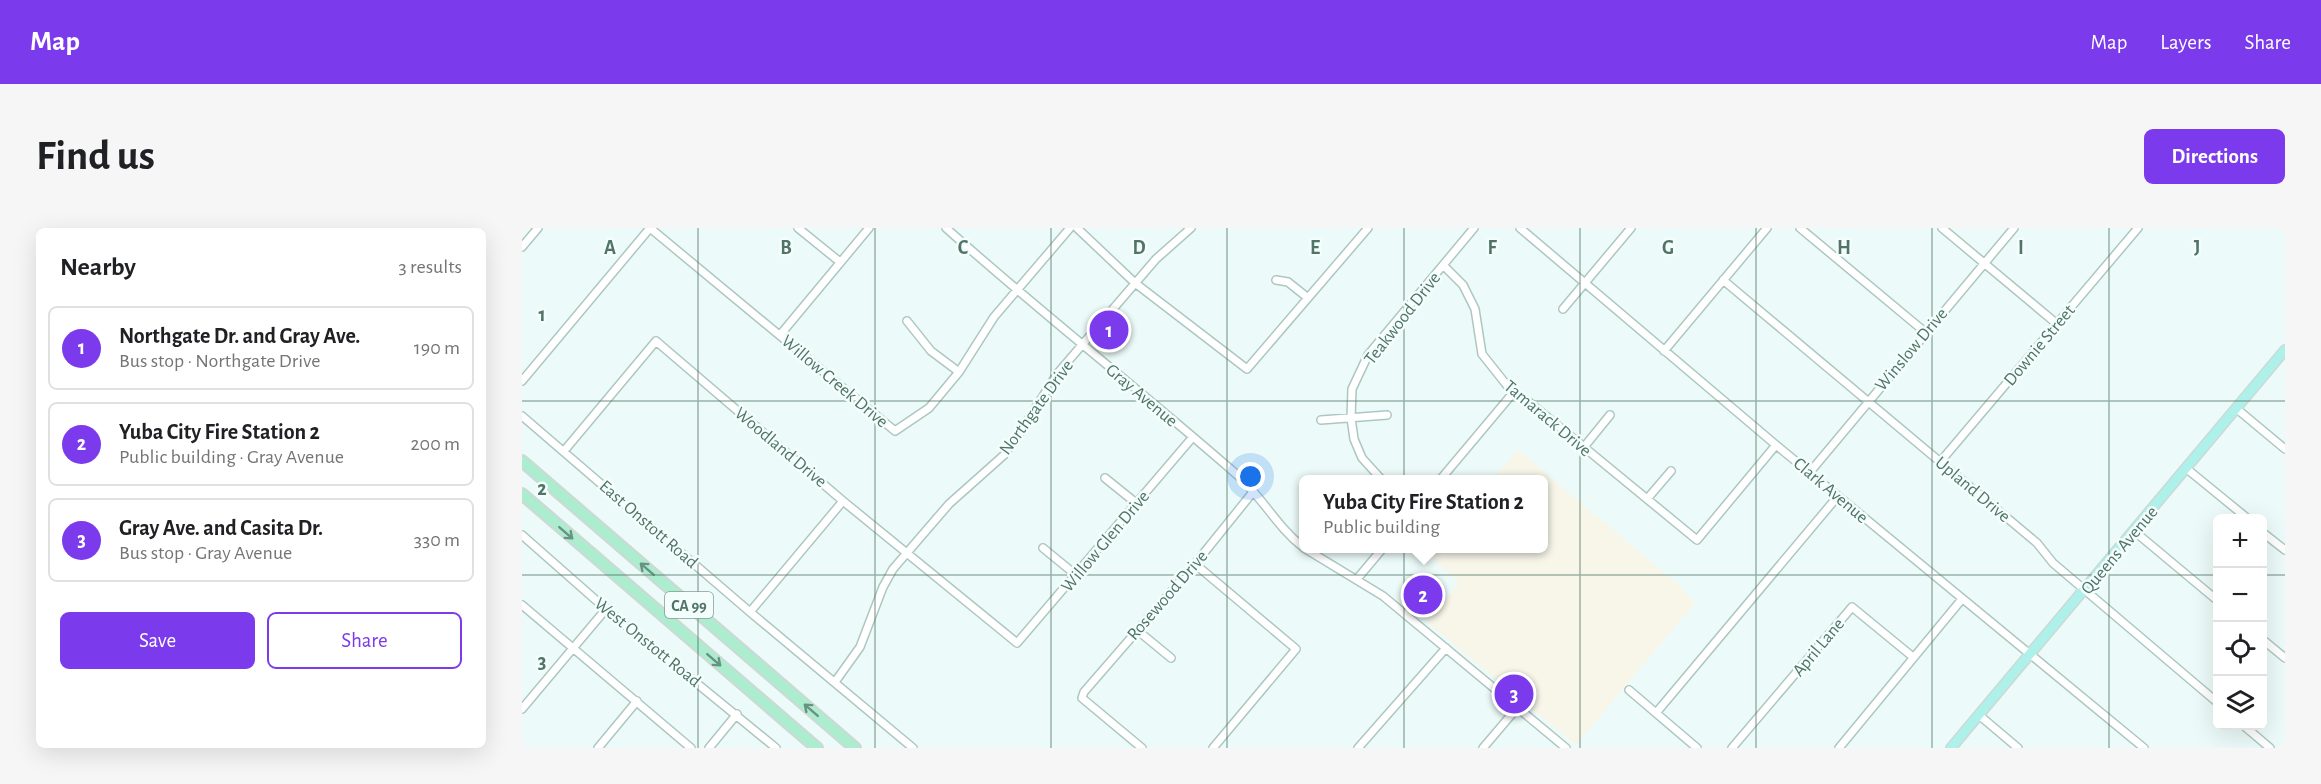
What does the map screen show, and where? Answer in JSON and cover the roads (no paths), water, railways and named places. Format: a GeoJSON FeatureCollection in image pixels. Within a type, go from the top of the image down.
{"type":"FeatureCollection","features":[{"type":"Feature","properties":{"kind":"highway","name":"CA 99"},"geometry":{"type":"LineString","coordinates":[[522,461],[855,748]]}},
{"type":"Feature","properties":{"kind":"highway","name":"CA 99"},"geometry":{"type":"LineString","coordinates":[[522,494],[817,748]]}},
{"type":"Feature","properties":{"kind":"main road","name":"Queens Avenue"},"geometry":{"type":"LineString","coordinates":[[1951,748],[2285,350]]}},
{"type":"Feature","properties":{"kind":"street"},"geometry":{"type":"LineString","coordinates":[[522,247],[538,228]]}},
{"type":"Feature","properties":{"kind":"street"},"geometry":{"type":"LineString","coordinates":[[522,381],[650,228]]}},
{"type":"Feature","properties":{"kind":"street","name":"Willow Creek Drive"},"geometry":{"type":"LineString","coordinates":[[650,228],[895,431],[929,408],[959,372],[994,317],[1070,228]]}},
{"type":"Feature","properties":{"kind":"street"},"geometry":{"type":"LineString","coordinates":[[798,228],[840,262]]}},
{"type":"Feature","properties":{"kind":"street"},"geometry":{"type":"LineString","coordinates":[[780,335],[868,228]]}},
{"type":"Feature","properties":{"kind":"street","name":"Gray Avenue"},"geometry":{"type":"LineString","coordinates":[[946,228],[1017,291],[1239,477],[1284,530],[1299,544]]}},
{"type":"Feature","properties":{"kind":"street"},"geometry":{"type":"LineString","coordinates":[[1077,228],[1135,283],[1247,369],[1368,228]]}},
{"type":"Feature","properties":{"kind":"street","name":"Northgate Drive"},"geometry":{"type":"LineString","coordinates":[[835,682],[860,648],[883,587],[906,553],[949,504],[1004,455],[1057,374],[1161,253],[1191,228]]}},
{"type":"Feature","properties":{"kind":"street","name":"Teakwood Drive"},"geometry":{"type":"LineString","coordinates":[[1377,475],[1362,458],[1354,439],[1351,417],[1352,389],[1368,355],[1474,228]]}},
{"type":"Feature","properties":{"kind":"street","name":"Clark Avenue"},"geometry":{"type":"LineString","coordinates":[[1520,228],[1776,445],[2144,748]]}},
{"type":"Feature","properties":{"kind":"street"},"geometry":{"type":"LineString","coordinates":[[1563,309],[1631,228]]}},
{"type":"Feature","properties":{"kind":"street"},"geometry":{"type":"LineString","coordinates":[[1664,351],[1767,228]]}},
{"type":"Feature","properties":{"kind":"street"},"geometry":{"type":"LineString","coordinates":[[1800,228],[1926,332]]}},
{"type":"Feature","properties":{"kind":"street"},"geometry":{"type":"LineString","coordinates":[[1942,228],[2057,324]]}},
{"type":"Feature","properties":{"kind":"street","name":"Winslow Drive"},"geometry":{"type":"LineString","coordinates":[[1810,472],[1867,401],[2014,228]]}},
{"type":"Feature","properties":{"kind":"street","name":"Downie Street"},"geometry":{"type":"LineString","coordinates":[[1940,462],[2138,228]]}},
{"type":"Feature","properties":{"kind":"street","name":"Tamarack Drive"},"geometry":{"type":"LineString","coordinates":[[1443,265],[1463,285],[1475,309],[1482,354],[1513,393],[1529,402],[1697,540],[1776,445]]}},
{"type":"Feature","properties":{"kind":"street"},"geometry":{"type":"LineString","coordinates":[[1276,280],[1288,282],[1308,298]]}},
{"type":"Feature","properties":{"kind":"street","name":"Upland Drive"},"geometry":{"type":"LineString","coordinates":[[1723,280],[2037,543],[2053,563],[2213,701]]}},
{"type":"Feature","properties":{"kind":"street"},"geometry":{"type":"LineString","coordinates":[[907,321],[931,351],[959,372]]}},
{"type":"Feature","properties":{"kind":"street","name":"Woodland Drive"},"geometry":{"type":"LineString","coordinates":[[564,451],[656,341],[843,501],[1017,643]]}},
{"type":"Feature","properties":{"kind":"street"},"geometry":{"type":"LineString","coordinates":[[1444,475],[1513,393]]}},
{"type":"Feature","properties":{"kind":"street"},"geometry":{"type":"LineString","coordinates":[[2237,409],[2285,449]]}},
{"type":"Feature","properties":{"kind":"street"},"geometry":{"type":"LineString","coordinates":[[1584,447],[1610,415]]}},
{"type":"Feature","properties":{"kind":"street","name":"East Onstott Road"},"geometry":{"type":"LineString","coordinates":[[522,416],[750,612],[914,748]]}},
{"type":"Feature","properties":{"kind":"street"},"geometry":{"type":"LineString","coordinates":[[1321,420],[1387,416]]}},
{"type":"Feature","properties":{"kind":"street","name":"Willow Glen Drive"},"geometry":{"type":"LineString","coordinates":[[1017,643],[1192,438]]}},
{"type":"Feature","properties":{"kind":"street"},"geometry":{"type":"LineString","coordinates":[[2187,469],[2241,514]]}},
{"type":"Feature","properties":{"kind":"street"},"geometry":{"type":"LineString","coordinates":[[1647,499],[1671,471]]}},
{"type":"Feature","properties":{"kind":"street"},"geometry":{"type":"LineString","coordinates":[[1105,478],[1136,503]]}},
{"type":"Feature","properties":{"kind":"street","name":"Rosewood Drive"},"geometry":{"type":"LineString","coordinates":[[1142,748],[1082,698],[1084,692],[1195,564],[1252,492]]}},
{"type":"Feature","properties":{"kind":"street"},"geometry":{"type":"LineString","coordinates":[[1656,713],[1838,496]]}},
{"type":"Feature","properties":{"kind":"street"},"geometry":{"type":"LineString","coordinates":[[750,612],[843,501]]}},
{"type":"Feature","properties":{"kind":"street"},"geometry":{"type":"LineString","coordinates":[[2134,531],[2213,598]]}},
{"type":"Feature","properties":{"kind":"street","name":"West Onstott Road"},"geometry":{"type":"LineString","coordinates":[[522,535],[606,609],[776,748]]}},
{"type":"Feature","properties":{"kind":"street"},"geometry":{"type":"LineString","coordinates":[[2267,536],[2285,550]]}},
{"type":"Feature","properties":{"kind":"street"},"geometry":{"type":"LineString","coordinates":[[1043,548],[1076,576]]}},
{"type":"Feature","properties":{"kind":"street","name":"Gray Avenue"},"geometry":{"type":"LineString","coordinates":[[1312,553],[1383,596],[1566,748]]}},
{"type":"Feature","properties":{"kind":"street"},"geometry":{"type":"LineString","coordinates":[[1357,579],[1380,553]]}},
{"type":"Feature","properties":{"kind":"street"},"geometry":{"type":"LineString","coordinates":[[1195,564],[1296,649],[1213,748]]}},
{"type":"Feature","properties":{"kind":"street"},"geometry":{"type":"LineString","coordinates":[[1839,748],[1962,599]]}},
{"type":"Feature","properties":{"kind":"street"},"geometry":{"type":"LineString","coordinates":[[522,605],[691,748]]}},
{"type":"Feature","properties":{"kind":"street","name":"April Lane"},"geometry":{"type":"LineString","coordinates":[[1732,748],[1852,607],[1913,657]]}},
{"type":"Feature","properties":{"kind":"street"},"geometry":{"type":"LineString","coordinates":[[522,709],[606,609]]}},
{"type":"Feature","properties":{"kind":"street"},"geometry":{"type":"LineString","coordinates":[[1137,630],[1171,658]]}},
{"type":"Feature","properties":{"kind":"street"},"geometry":{"type":"LineString","coordinates":[[2267,643],[2285,658]]}},
{"type":"Feature","properties":{"kind":"street"},"geometry":{"type":"LineString","coordinates":[[1358,748],[1446,648]]}},
{"type":"Feature","properties":{"kind":"street"},"geometry":{"type":"LineString","coordinates":[[1629,690],[1697,748]]}},
{"type":"Feature","properties":{"kind":"street"},"geometry":{"type":"LineString","coordinates":[[598,748],[637,701]]}},
{"type":"Feature","properties":{"kind":"street"},"geometry":{"type":"LineString","coordinates":[[1483,748],[1517,708]]}},
{"type":"Feature","properties":{"kind":"street"},"geometry":{"type":"LineString","coordinates":[[709,748],[737,714]]}},
{"type":"Feature","properties":{"kind":"street"},"geometry":{"type":"LineString","coordinates":[[1979,715],[2018,748]]}},
{"type":"Feature","properties":{"kind":"street"},"geometry":{"type":"LineString","coordinates":[[2248,730],[2270,748]]}},
{"type":"Feature","properties":{"kind":"place","name":"Northgate Dr. and Gray Ave."},"geometry":{"type":"Point","coordinates":[1109,330]}},
{"type":"Feature","properties":{"kind":"place","name":"Yuba City Fire Station 2"},"geometry":{"type":"Point","coordinates":[1423,595]}},
{"type":"Feature","properties":{"kind":"place","name":"Gray Ave. and Casita Dr."},"geometry":{"type":"Point","coordinates":[1514,694]}}]}
